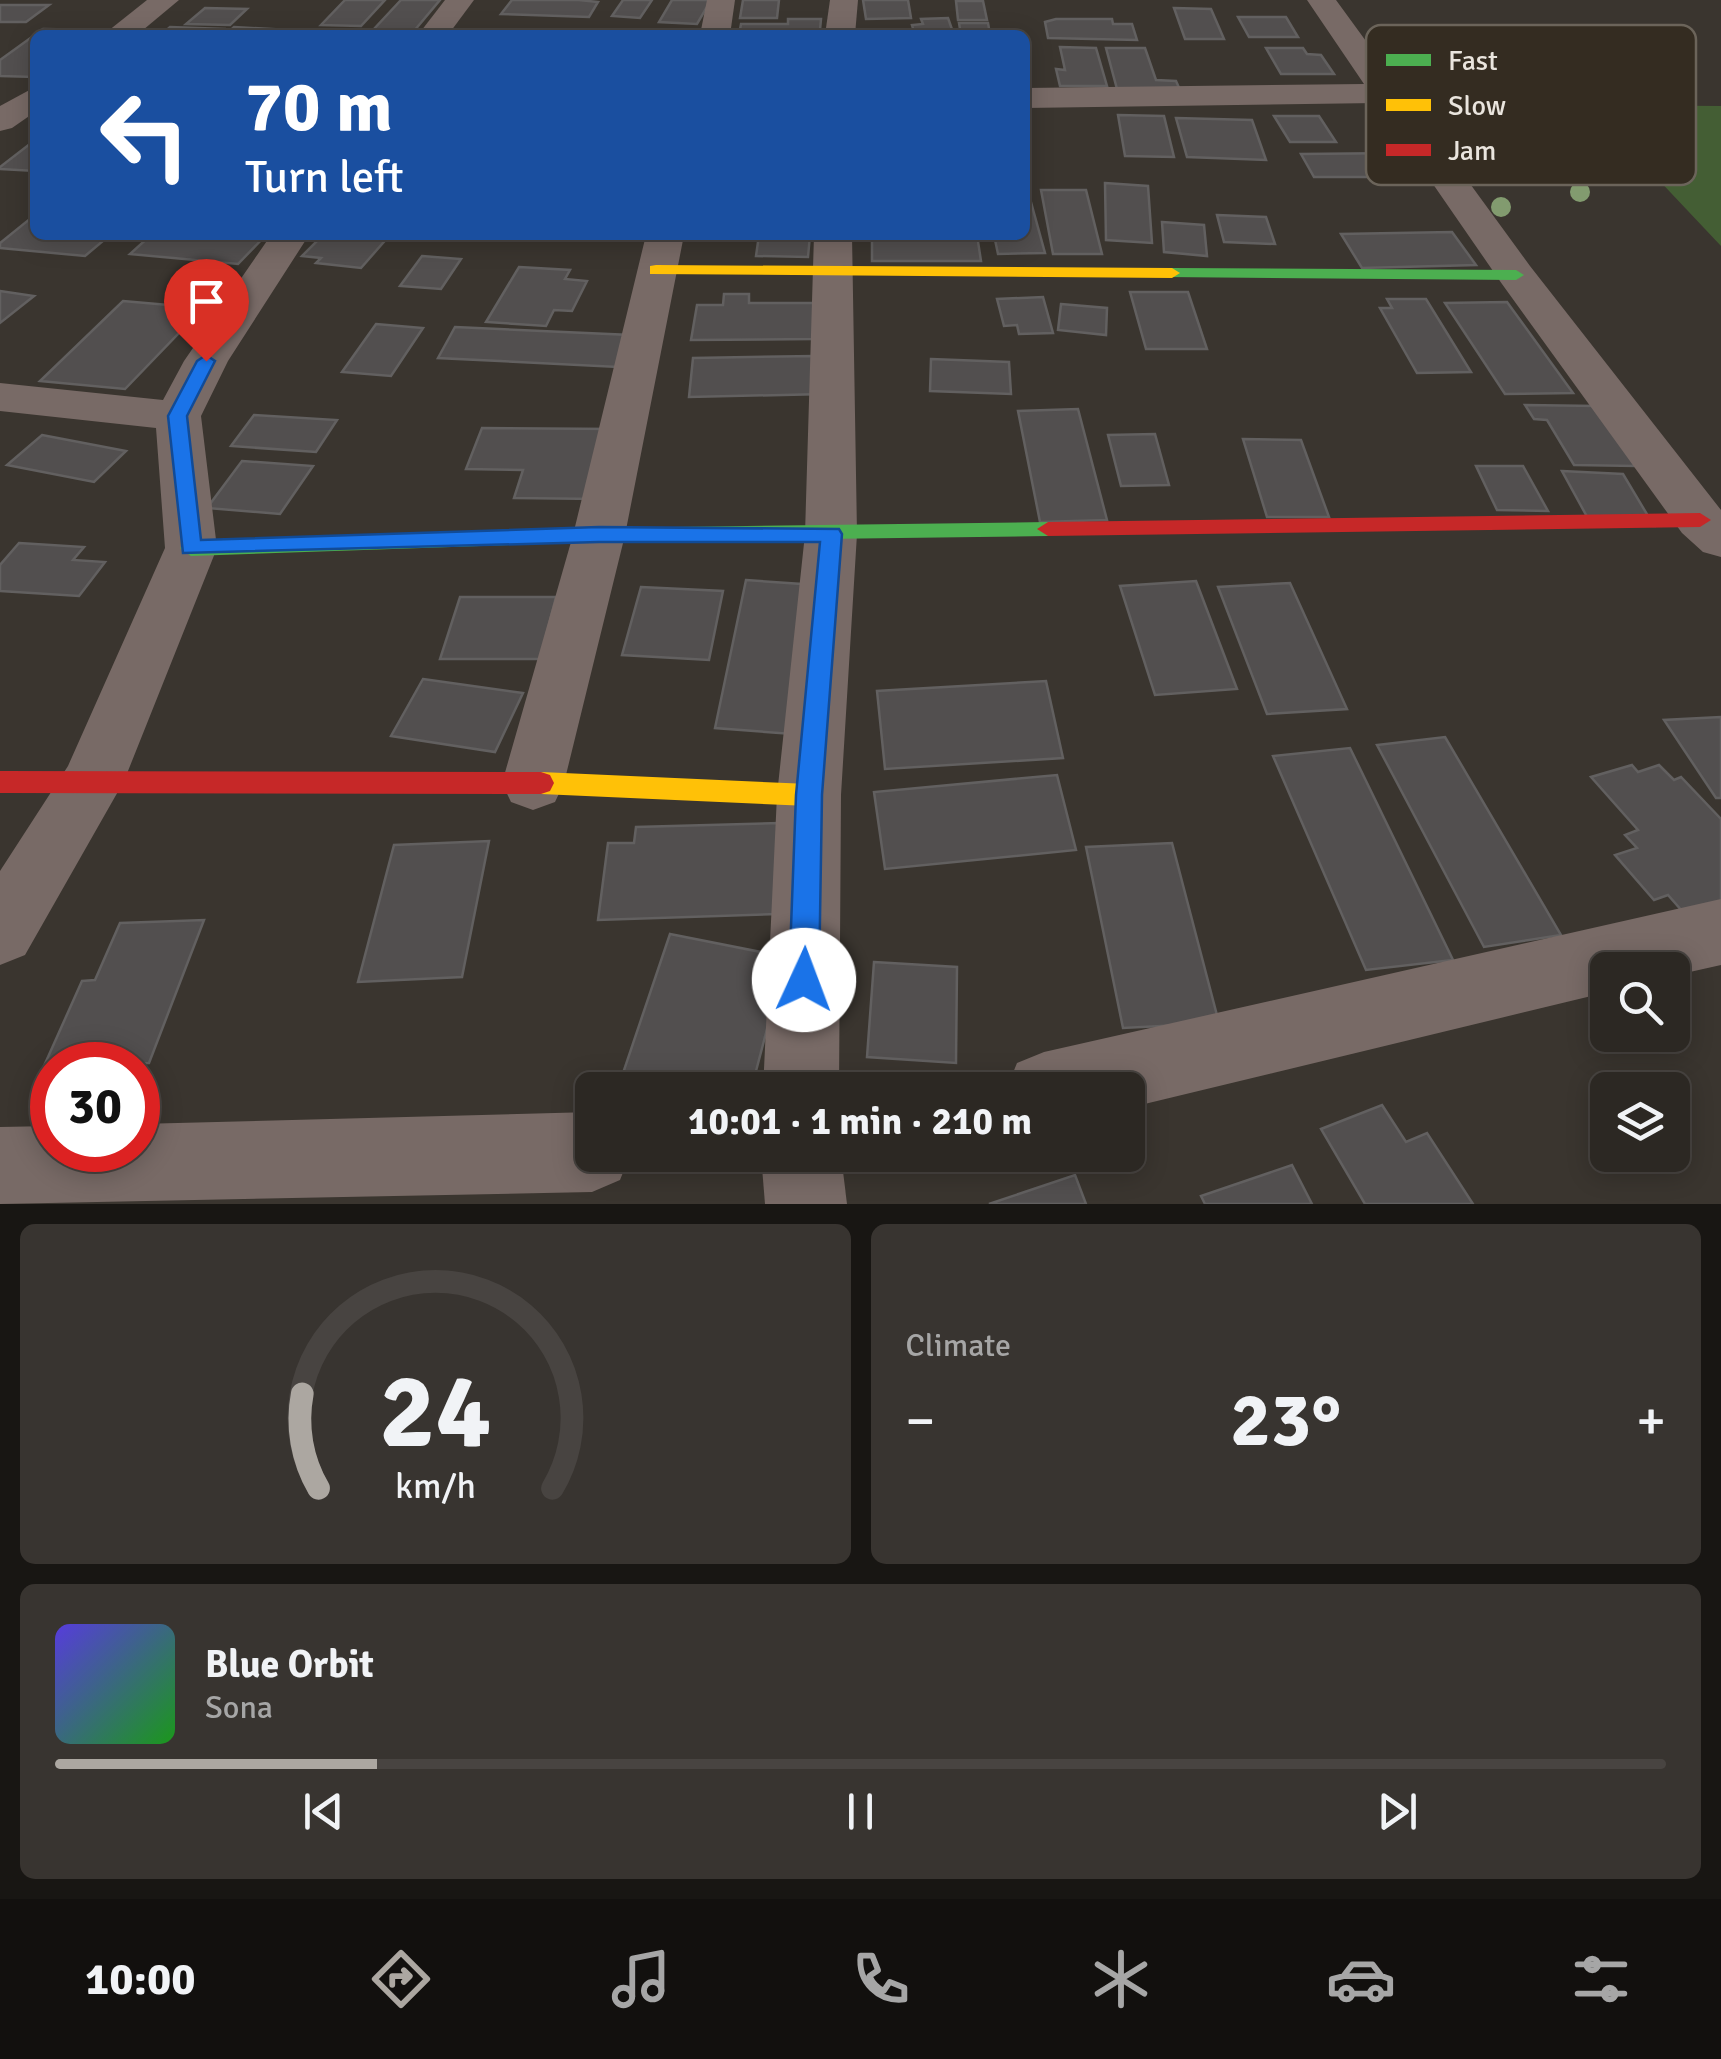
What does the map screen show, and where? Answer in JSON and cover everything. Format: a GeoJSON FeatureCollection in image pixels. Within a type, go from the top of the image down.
{"type":"FeatureCollection","features":[{"type":"Feature","properties":{"kind":"street"},"geometry":{"type":"LineString","coordinates":[[125,30],[164,0]]}},
{"type":"Feature","properties":{"kind":"street"},"geometry":{"type":"LineString","coordinates":[[437,30],[460,0]]}},
{"type":"Feature","properties":{"kind":"street"},"geometry":{"type":"LineString","coordinates":[[716,30],[721,0]]}},
{"type":"Feature","properties":{"kind":"street"},"geometry":{"type":"LineString","coordinates":[[841,30],[844,0]]}},
{"type":"Feature","properties":{"kind":"street"},"geometry":{"type":"LineString","coordinates":[[1321,0],[1366,62]]}},
{"type":"Feature","properties":{"kind":"street"},"geometry":{"type":"LineString","coordinates":[[0,90],[30,93]]}},
{"type":"Feature","properties":{"kind":"street"},"geometry":{"type":"LineString","coordinates":[[1030,98],[1366,93]]}},
{"type":"Feature","properties":{"kind":"street"},"geometry":{"type":"LineString","coordinates":[[0,121],[30,98]]}},
{"type":"Feature","properties":{"kind":"street"},"geometry":{"type":"LineString","coordinates":[[1453,185],[1516,275],[1710,530]]}},
{"type":"Feature","properties":{"kind":"street"},"geometry":{"type":"LineString","coordinates":[[0,932],[93,780],[191,548],[178,416],[206,361],[287,240]]}},
{"type":"Feature","properties":{"kind":"street"},"geometry":{"type":"LineString","coordinates":[[533,783],[599,535],[660,252],[833,252],[1516,275]]}},
{"type":"Feature","properties":{"kind":"street"},"geometry":{"type":"LineString","coordinates":[[801,1072],[809,795],[832,534],[833,252]]}},
{"type":"Feature","properties":{"kind":"street"},"geometry":{"type":"LineString","coordinates":[[0,397],[178,416]]}},
{"type":"Feature","properties":{"kind":"street"},"geometry":{"type":"LineString","coordinates":[[191,548],[599,535],[1710,530]]}},
{"type":"Feature","properties":{"kind":"street"},"geometry":{"type":"LineString","coordinates":[[0,782],[533,783],[809,795]]}},
{"type":"Feature","properties":{"kind":"street"},"geometry":{"type":"LineString","coordinates":[[1121,1072],[1721,932]]}},
{"type":"Feature","properties":{"kind":"street"},"geometry":{"type":"LineString","coordinates":[[0,1167],[575,1152]]}},
{"type":"Feature","properties":{"kind":"street"},"geometry":{"type":"LineString","coordinates":[[802,1172],[806,1204]]}},
{"type":"Feature","properties":{"kind":"green space"},"geometry":{"type":"Polygon","coordinates":[[[1696,106],[1721,106],[1721,246],[1663,185],[1696,185],[1696,106]]]}},
{"type":"Feature","properties":{"kind":"building"},"geometry":{"type":"Polygon","coordinates":[[[345,0],[385,0],[361,26],[321,25],[345,0]]]}},
{"type":"Feature","properties":{"kind":"building"},"geometry":{"type":"Polygon","coordinates":[[[401,0],[440,0],[415,30],[373,30],[401,0]]]}},
{"type":"Feature","properties":{"kind":"building"},"geometry":{"type":"Polygon","coordinates":[[[512,0],[598,2],[589,17],[501,14],[512,0]]]}},
{"type":"Feature","properties":{"kind":"building"},"geometry":{"type":"Polygon","coordinates":[[[623,0],[652,0],[640,18],[612,16],[623,0]]]}},
{"type":"Feature","properties":{"kind":"building"},"geometry":{"type":"Polygon","coordinates":[[[672,0],[711,0],[697,24],[659,22],[672,0]]]}},
{"type":"Feature","properties":{"kind":"building"},"geometry":{"type":"Polygon","coordinates":[[[743,0],[779,0],[777,18],[740,18],[743,0]]]}},
{"type":"Feature","properties":{"kind":"building"},"geometry":{"type":"Polygon","coordinates":[[[863,0],[908,0],[911,18],[866,19],[863,0]]]}},
{"type":"Feature","properties":{"kind":"building"},"geometry":{"type":"Polygon","coordinates":[[[956,1],[983,1],[987,20],[958,20],[956,1]]]}},
{"type":"Feature","properties":{"kind":"building"},"geometry":{"type":"Polygon","coordinates":[[[0,5],[49,5],[26,22],[0,22],[0,5]]]}},
{"type":"Feature","properties":{"kind":"building"},"geometry":{"type":"Polygon","coordinates":[[[205,8],[247,9],[230,25],[186,24],[205,8]]]}},
{"type":"Feature","properties":{"kind":"building"},"geometry":{"type":"Polygon","coordinates":[[[1174,8],[1211,9],[1224,39],[1185,39],[1174,8]]]}},
{"type":"Feature","properties":{"kind":"building"},"geometry":{"type":"Polygon","coordinates":[[[1238,17],[1286,17],[1298,37],[1249,37],[1238,17]]]}},
{"type":"Feature","properties":{"kind":"building"},"geometry":{"type":"Polygon","coordinates":[[[948,18],[952,30],[914,30],[912,25],[923,24],[921,19],[948,18]]]}},
{"type":"Feature","properties":{"kind":"building"},"geometry":{"type":"Polygon","coordinates":[[[788,19],[821,19],[820,30],[740,30],[741,24],[788,24],[788,19]]]}},
{"type":"Feature","properties":{"kind":"building"},"geometry":{"type":"Polygon","coordinates":[[[1112,19],[1113,24],[1132,24],[1137,40],[1048,38],[1045,22],[1112,19]]]}},
{"type":"Feature","properties":{"kind":"building"},"geometry":{"type":"Polygon","coordinates":[[[959,23],[988,23],[989,30],[960,30],[959,23]]]}},
{"type":"Feature","properties":{"kind":"building"},"geometry":{"type":"Polygon","coordinates":[[[170,27],[223,29],[222,30],[167,30],[170,27]]]}},
{"type":"Feature","properties":{"kind":"building"},"geometry":{"type":"Polygon","coordinates":[[[234,27],[273,29],[272,30],[231,30],[234,27]]]}},
{"type":"Feature","properties":{"kind":"building"},"geometry":{"type":"Polygon","coordinates":[[[30,38],[30,77],[0,76],[0,60],[30,38]]]}},
{"type":"Feature","properties":{"kind":"building"},"geometry":{"type":"Polygon","coordinates":[[[1060,47],[1096,48],[1107,86],[1060,86],[1056,69],[1065,70],[1060,47]]]}},
{"type":"Feature","properties":{"kind":"building"},"geometry":{"type":"Polygon","coordinates":[[[1106,48],[1145,48],[1156,80],[1176,81],[1180,90],[1117,89],[1106,48]]]}},
{"type":"Feature","properties":{"kind":"building"},"geometry":{"type":"Polygon","coordinates":[[[1266,48],[1303,48],[1307,54],[1321,55],[1334,74],[1281,74],[1266,48]]]}},
{"type":"Feature","properties":{"kind":"building"},"geometry":{"type":"Polygon","coordinates":[[[1118,115],[1164,116],[1174,157],[1125,156],[1118,115]]]}},
{"type":"Feature","properties":{"kind":"building"},"geometry":{"type":"Polygon","coordinates":[[[1274,116],[1319,116],[1336,142],[1290,142],[1274,116]]]}},
{"type":"Feature","properties":{"kind":"building"},"geometry":{"type":"Polygon","coordinates":[[[1176,118],[1252,120],[1266,160],[1187,157],[1176,118]]]}},
{"type":"Feature","properties":{"kind":"building"},"geometry":{"type":"Polygon","coordinates":[[[30,144],[30,171],[0,167],[30,144]]]}},
{"type":"Feature","properties":{"kind":"building"},"geometry":{"type":"Polygon","coordinates":[[[1366,153],[1366,177],[1314,177],[1301,154],[1366,153]]]}},
{"type":"Feature","properties":{"kind":"building"},"geometry":{"type":"Polygon","coordinates":[[[1105,183],[1148,186],[1152,243],[1106,240],[1105,183]]]}},
{"type":"Feature","properties":{"kind":"building"},"geometry":{"type":"Polygon","coordinates":[[[1041,190],[1086,190],[1102,254],[1053,254],[1041,190]]]}},
{"type":"Feature","properties":{"kind":"building"},"geometry":{"type":"Polygon","coordinates":[[[1030,199],[1045,253],[998,254],[995,240],[1030,240],[1030,199]]]}},
{"type":"Feature","properties":{"kind":"building"},"geometry":{"type":"Polygon","coordinates":[[[1217,215],[1266,217],[1275,244],[1224,242],[1217,215]]]}},
{"type":"Feature","properties":{"kind":"building"},"geometry":{"type":"Polygon","coordinates":[[[30,219],[30,240],[104,240],[85,256],[0,248],[0,243],[30,219]]]}},
{"type":"Feature","properties":{"kind":"building"},"geometry":{"type":"Polygon","coordinates":[[[1162,222],[1204,225],[1207,256],[1164,252],[1162,222]]]}},
{"type":"Feature","properties":{"kind":"building"},"geometry":{"type":"Polygon","coordinates":[[[1452,232],[1476,265],[1362,268],[1341,234],[1452,232]]]}},
{"type":"Feature","properties":{"kind":"building"},"geometry":{"type":"Polygon","coordinates":[[[145,240],[261,240],[238,264],[130,254],[145,240]]]}},
{"type":"Feature","properties":{"kind":"building"},"geometry":{"type":"Polygon","coordinates":[[[318,240],[386,240],[361,268],[316,263],[321,258],[302,256],[318,240]]]}},
{"type":"Feature","properties":{"kind":"building"},"geometry":{"type":"Polygon","coordinates":[[[758,240],[810,240],[808,257],[756,256],[758,240]]]}},
{"type":"Feature","properties":{"kind":"building"},"geometry":{"type":"Polygon","coordinates":[[[872,240],[978,240],[981,261],[872,261],[872,240]]]}},
{"type":"Feature","properties":{"kind":"building"},"geometry":{"type":"Polygon","coordinates":[[[422,256],[461,259],[441,289],[400,286],[422,256]]]}},
{"type":"Feature","properties":{"kind":"building"},"geometry":{"type":"Polygon","coordinates":[[[519,267],[570,270],[565,279],[587,281],[572,311],[554,310],[546,326],[486,322],[519,267]]]}},
{"type":"Feature","properties":{"kind":"building"},"geometry":{"type":"Polygon","coordinates":[[[0,291],[34,296],[0,323],[0,291]]]}},
{"type":"Feature","properties":{"kind":"building"},"geometry":{"type":"Polygon","coordinates":[[[1130,292],[1188,292],[1207,349],[1146,349],[1130,292]]]}},
{"type":"Feature","properties":{"kind":"building"},"geometry":{"type":"Polygon","coordinates":[[[724,294],[749,294],[749,303],[815,303],[814,339],[691,340],[697,305],[723,305],[724,294]]]}},
{"type":"Feature","properties":{"kind":"building"},"geometry":{"type":"Polygon","coordinates":[[[1043,297],[1053,333],[1019,334],[1017,325],[1004,326],[997,299],[1043,297]]]}},
{"type":"Feature","properties":{"kind":"building"},"geometry":{"type":"Polygon","coordinates":[[[1387,299],[1426,299],[1471,372],[1417,373],[1380,308],[1392,308],[1387,299]]]}},
{"type":"Feature","properties":{"kind":"building"},"geometry":{"type":"Polygon","coordinates":[[[123,301],[203,308],[125,389],[40,381],[123,301]]]}},
{"type":"Feature","properties":{"kind":"building"},"geometry":{"type":"Polygon","coordinates":[[[1507,302],[1573,393],[1505,394],[1445,303],[1507,302]]]}},
{"type":"Feature","properties":{"kind":"building"},"geometry":{"type":"Polygon","coordinates":[[[1061,304],[1107,308],[1106,335],[1058,330],[1061,304]]]}},
{"type":"Feature","properties":{"kind":"building"},"geometry":{"type":"Polygon","coordinates":[[[376,324],[423,328],[391,376],[342,372],[376,324]]]}},
{"type":"Feature","properties":{"kind":"building"},"geometry":{"type":"Polygon","coordinates":[[[455,327],[630,335],[618,367],[438,358],[455,327]]]}},
{"type":"Feature","properties":{"kind":"building"},"geometry":{"type":"Polygon","coordinates":[[[814,356],[824,394],[689,397],[693,358],[814,356]]]}},
{"type":"Feature","properties":{"kind":"building"},"geometry":{"type":"Polygon","coordinates":[[[931,359],[1009,362],[1011,394],[930,391],[931,359]]]}},
{"type":"Feature","properties":{"kind":"building"},"geometry":{"type":"Polygon","coordinates":[[[1525,405],[1597,406],[1635,466],[1574,465],[1547,420],[1534,419],[1525,405]]]}},
{"type":"Feature","properties":{"kind":"building"},"geometry":{"type":"Polygon","coordinates":[[[1078,409],[1107,520],[1040,522],[1018,411],[1078,409]]]}},
{"type":"Feature","properties":{"kind":"building"},"geometry":{"type":"Polygon","coordinates":[[[254,415],[337,420],[316,452],[231,446],[254,415]]]}},
{"type":"Feature","properties":{"kind":"building"},"geometry":{"type":"Polygon","coordinates":[[[482,428],[616,429],[599,499],[514,498],[523,470],[466,469],[482,428]]]}},
{"type":"Feature","properties":{"kind":"building"},"geometry":{"type":"Polygon","coordinates":[[[1155,434],[1169,485],[1121,486],[1108,435],[1155,434]]]}},
{"type":"Feature","properties":{"kind":"building"},"geometry":{"type":"Polygon","coordinates":[[[42,435],[126,451],[94,482],[7,465],[42,435]]]}},
{"type":"Feature","properties":{"kind":"building"},"geometry":{"type":"Polygon","coordinates":[[[1243,439],[1301,440],[1329,517],[1267,517],[1243,439]]]}},
{"type":"Feature","properties":{"kind":"building"},"geometry":{"type":"Polygon","coordinates":[[[242,461],[313,466],[280,514],[207,508],[242,461]]]}},
{"type":"Feature","properties":{"kind":"building"},"geometry":{"type":"Polygon","coordinates":[[[1476,466],[1523,466],[1548,511],[1497,510],[1476,466]]]}},
{"type":"Feature","properties":{"kind":"building"},"geometry":{"type":"Polygon","coordinates":[[[1562,471],[1623,474],[1654,526],[1591,524],[1562,471]]]}},
{"type":"Feature","properties":{"kind":"building"},"geometry":{"type":"Polygon","coordinates":[[[19,543],[84,547],[73,560],[105,562],[79,596],[0,591],[0,565],[19,543]]]}},
{"type":"Feature","properties":{"kind":"building"},"geometry":{"type":"Polygon","coordinates":[[[746,580],[816,585],[792,734],[715,728],[746,580]]]}},
{"type":"Feature","properties":{"kind":"building"},"geometry":{"type":"Polygon","coordinates":[[[1196,581],[1237,689],[1155,695],[1120,586],[1196,581]]]}},
{"type":"Feature","properties":{"kind":"building"},"geometry":{"type":"Polygon","coordinates":[[[1290,583],[1347,709],[1267,714],[1218,587],[1290,583]]]}},
{"type":"Feature","properties":{"kind":"building"},"geometry":{"type":"Polygon","coordinates":[[[641,587],[723,591],[709,660],[622,655],[641,587]]]}},
{"type":"Feature","properties":{"kind":"building"},"geometry":{"type":"Polygon","coordinates":[[[460,597],[556,597],[540,659],[440,659],[460,597]]]}},
{"type":"Feature","properties":{"kind":"building"},"geometry":{"type":"Polygon","coordinates":[[[423,679],[523,693],[495,752],[391,736],[423,679]]]}},
{"type":"Feature","properties":{"kind":"building"},"geometry":{"type":"Polygon","coordinates":[[[1046,681],[1063,758],[885,769],[877,691],[1046,681]]]}},
{"type":"Feature","properties":{"kind":"building"},"geometry":{"type":"Polygon","coordinates":[[[1721,717],[1721,798],[1716,798],[1664,720],[1721,717]]]}},
{"type":"Feature","properties":{"kind":"building"},"geometry":{"type":"Polygon","coordinates":[[[1445,737],[1561,935],[1484,947],[1377,745],[1445,737]]]}},
{"type":"Feature","properties":{"kind":"building"},"geometry":{"type":"Polygon","coordinates":[[[1350,748],[1453,960],[1366,970],[1273,756],[1350,748]]]}},
{"type":"Feature","properties":{"kind":"building"},"geometry":{"type":"Polygon","coordinates":[[[1632,765],[1638,772],[1659,765],[1674,780],[1681,777],[1721,819],[1721,909],[1690,920],[1668,895],[1654,900],[1615,855],[1637,848],[1625,835],[1638,830],[1591,777],[1632,765]]]}},
{"type":"Feature","properties":{"kind":"building"},"geometry":{"type":"Polygon","coordinates":[[[1057,775],[1076,850],[885,869],[874,792],[1057,775]]]}},
{"type":"Feature","properties":{"kind":"building"},"geometry":{"type":"Polygon","coordinates":[[[779,823],[777,914],[598,920],[608,843],[634,843],[636,827],[779,823]]]}},
{"type":"Feature","properties":{"kind":"building"},"geometry":{"type":"Polygon","coordinates":[[[489,841],[462,977],[358,982],[394,845],[489,841]]]}},
{"type":"Feature","properties":{"kind":"building"},"geometry":{"type":"Polygon","coordinates":[[[1172,843],[1219,1023],[1123,1028],[1086,847],[1172,843]]]}},
{"type":"Feature","properties":{"kind":"building"},"geometry":{"type":"Polygon","coordinates":[[[204,920],[157,1042],[55,1042],[82,981],[95,980],[120,923],[204,920]]]}},
{"type":"Feature","properties":{"kind":"building"},"geometry":{"type":"Polygon","coordinates":[[[670,934],[786,957],[756,1072],[623,1072],[670,934]]]}},
{"type":"Feature","properties":{"kind":"building"},"geometry":{"type":"Polygon","coordinates":[[[874,962],[957,967],[956,1063],[867,1057],[874,962]]]}},
{"type":"Feature","properties":{"kind":"building"},"geometry":{"type":"Polygon","coordinates":[[[1382,1105],[1406,1142],[1427,1133],[1473,1204],[1365,1204],[1321,1129],[1382,1105]]]}},
{"type":"Feature","properties":{"kind":"building"},"geometry":{"type":"Polygon","coordinates":[[[1292,1165],[1312,1204],[1205,1204],[1201,1196],[1292,1165]]]}},
{"type":"Feature","properties":{"kind":"building"},"geometry":{"type":"Polygon","coordinates":[[[1075,1175],[1086,1204],[989,1204],[1075,1175]]]}},
{"type":"Feature","properties":{"kind":"traffic: fast"},"geometry":{"type":"LineString","coordinates":[[1172,273],[1516,275]]}},
{"type":"Feature","properties":{"kind":"traffic: fast"},"geometry":{"type":"LineString","coordinates":[[191,548],[599,535],[1048,529]]}},
{"type":"Feature","properties":{"kind":"traffic: slow"},"geometry":{"type":"LineString","coordinates":[[656,270],[1172,273]]}},
{"type":"Feature","properties":{"kind":"traffic: slow"},"geometry":{"type":"LineString","coordinates":[[541,783],[809,795]]}},
{"type":"Feature","properties":{"kind":"traffic: jam"},"geometry":{"type":"LineString","coordinates":[[1048,529],[1700,520]]}},
{"type":"Feature","properties":{"kind":"traffic: jam"},"geometry":{"type":"LineString","coordinates":[[0,782],[541,783]]}},
{"type":"Feature","properties":{"kind":"route"},"geometry":{"type":"LineString","coordinates":[[206,361],[178,416],[191,548],[599,535],[832,534],[809,795],[804,980]]}}]}
